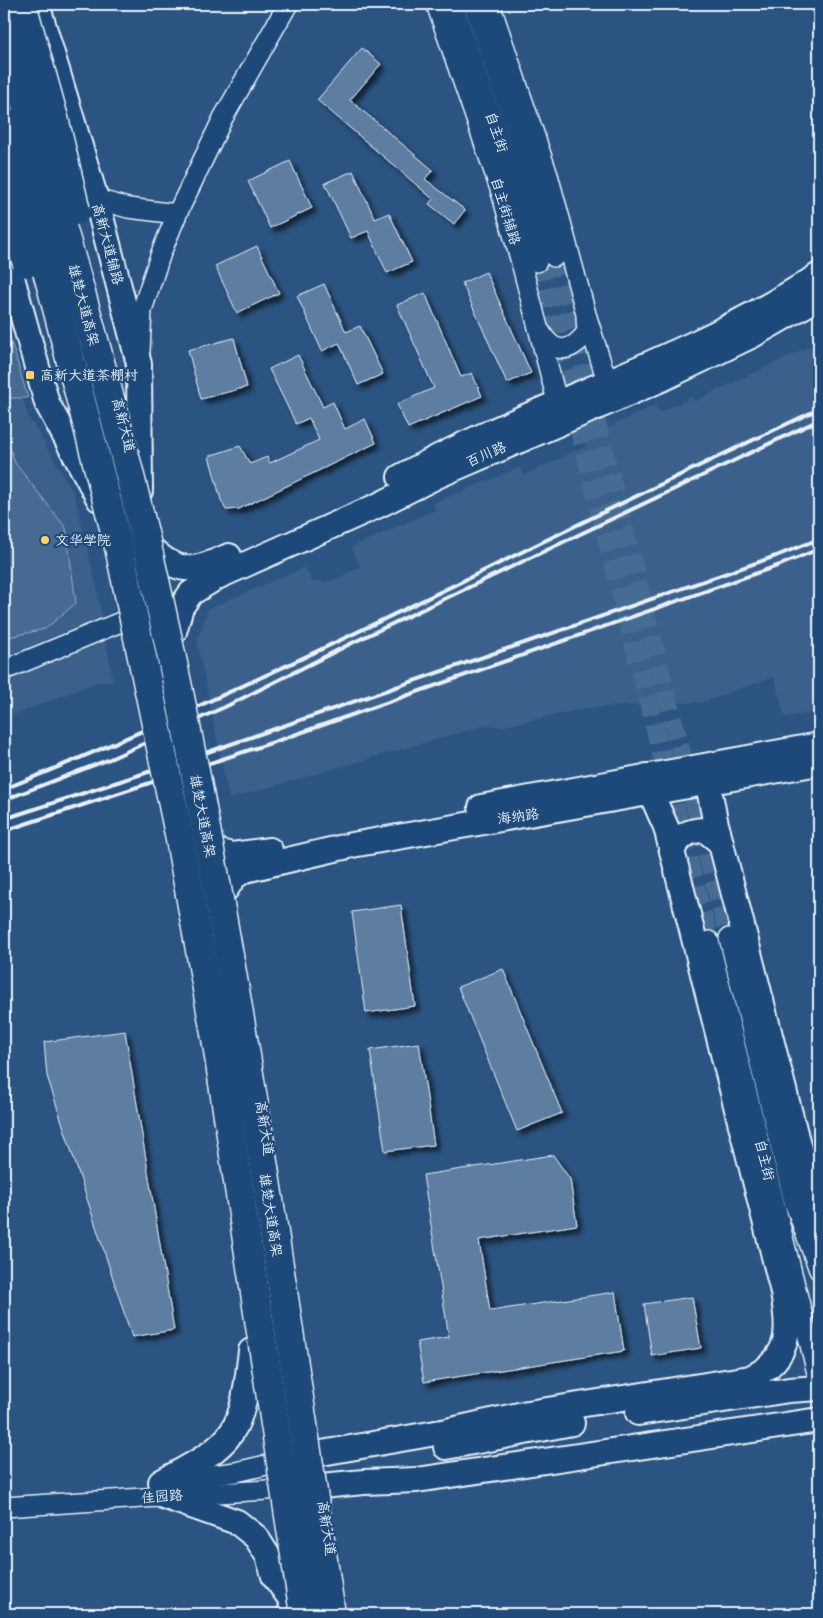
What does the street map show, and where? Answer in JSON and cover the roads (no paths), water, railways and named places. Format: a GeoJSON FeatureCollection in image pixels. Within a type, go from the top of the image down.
{"type":"FeatureCollection","features":[{"type":"Feature","properties":{"kind":"highway"},"geometry":{"type":"LineString","coordinates":[[22,4],[51,108],[76,213],[90,326]]}},
{"type":"Feature","properties":{"kind":"highway","name":"雄楚大道高架"},"geometry":{"type":"LineString","coordinates":[[4,33],[42,156],[90,326],[145,541],[205,825],[244,1040],[331,1614]]}},
{"type":"Feature","properties":{"kind":"highway","name":"雄楚大道高架"},"geometry":{"type":"LineString","coordinates":[[4,121],[52,289],[97,463],[139,637],[179,834],[217,1044],[296,1612]]}},
{"type":"Feature","properties":{"kind":"highway"},"geometry":{"type":"LineString","coordinates":[[4,196],[97,463]]}},
{"type":"Feature","properties":{"kind":"main road","name":"高新大道"},"geometry":{"type":"LineString","coordinates":[[5,4],[98,323],[175,639]]}},
{"type":"Feature","properties":{"kind":"main road","name":"高新大道辅路"},"geometry":{"type":"LineString","coordinates":[[38,4],[96,199],[139,364],[140,491]]}},
{"type":"Feature","properties":{"kind":"main road"},"geometry":{"type":"LineString","coordinates":[[4,147],[46,294],[99,499],[128,619],[135,657]]}},
{"type":"Feature","properties":{"kind":"main road"},"geometry":{"type":"LineString","coordinates":[[4,249],[46,403],[99,499]]}},
{"type":"Feature","properties":{"kind":"main road","name":"百川路"},"geometry":{"type":"LineString","coordinates":[[610,391],[819,275]]}},
{"type":"Feature","properties":{"kind":"main road","name":"百川路"},"geometry":{"type":"LineString","coordinates":[[175,639],[181,607],[191,593],[204,584],[379,505],[560,413],[610,391],[743,340],[819,297]]}},
{"type":"Feature","properties":{"kind":"main road","name":"百川路"},"geometry":{"type":"LineString","coordinates":[[155,552],[169,564],[182,569],[201,568],[375,492],[451,449],[560,413]]}},
{"type":"Feature","properties":{"kind":"main road","name":"海纳路"},"geometry":{"type":"LineString","coordinates":[[707,775],[819,744]]}},
{"type":"Feature","properties":{"kind":"main road","name":"海纳路"},"geometry":{"type":"LineString","coordinates":[[220,852],[232,855],[296,846],[358,830],[707,775],[819,763]]}},
{"type":"Feature","properties":{"kind":"main road"},"geometry":{"type":"LineString","coordinates":[[707,775],[721,843],[819,1227]]}},
{"type":"Feature","properties":{"kind":"main road"},"geometry":{"type":"LineString","coordinates":[[316,1454],[384,1443],[528,1413],[750,1378],[766,1371],[778,1357],[787,1336],[788,1319],[782,1288],[666,827],[649,784]]}},
{"type":"Feature","properties":{"kind":"main road","name":"海纳路"},"geometry":{"type":"LineString","coordinates":[[226,889],[234,878],[245,870],[352,845],[649,784]]}},
{"type":"Feature","properties":{"kind":"main road","name":"高新大道"},"geometry":{"type":"LineString","coordinates":[[214,821],[271,1166],[340,1614]]}},
{"type":"Feature","properties":{"kind":"main road"},"geometry":{"type":"LineString","coordinates":[[672,850],[678,839],[694,830],[705,830],[721,843]]}},
{"type":"Feature","properties":{"kind":"main road"},"geometry":{"type":"LineString","coordinates":[[170,831],[211,1046],[230,1175],[235,1250],[251,1350],[268,1424],[296,1612]]}},
{"type":"Feature","properties":{"kind":"main road"},"geometry":{"type":"LineString","coordinates":[[230,1175],[244,1193],[254,1196],[262,1190],[271,1166]]}},
{"type":"Feature","properties":{"kind":"main road"},"geometry":{"type":"LineString","coordinates":[[162,1489],[215,1452],[225,1443],[238,1424],[245,1399],[251,1350]]}},
{"type":"Feature","properties":{"kind":"main road"},"geometry":{"type":"LineString","coordinates":[[316,1454],[360,1460],[469,1443],[554,1426],[789,1390],[819,1388]]}},
{"type":"Feature","properties":{"kind":"main road"},"geometry":{"type":"LineString","coordinates":[[321,1486],[417,1480],[819,1420]]}},
{"type":"Feature","properties":{"kind":"main road"},"geometry":{"type":"LineString","coordinates":[[162,1489],[237,1522],[256,1537],[268,1556],[274,1576],[296,1612]]}},
{"type":"Feature","properties":{"kind":"street"},"geometry":{"type":"LineString","coordinates":[[139,364],[142,310],[161,253],[177,214],[224,118],[288,4]]}},
{"type":"Feature","properties":{"kind":"street","name":"自主街辅路"},"geometry":{"type":"LineString","coordinates":[[436,4],[501,192],[560,413]]}},
{"type":"Feature","properties":{"kind":"street","name":"自主街"},"geometry":{"type":"LineString","coordinates":[[453,4],[516,188],[546,260],[530,172],[473,4]]}},
{"type":"Feature","properties":{"kind":"street"},"geometry":{"type":"LineString","coordinates":[[490,4],[548,175],[586,314],[610,391]]}},
{"type":"Feature","properties":{"kind":"street"},"geometry":{"type":"LineString","coordinates":[[96,199],[128,208],[177,214]]}},
{"type":"Feature","properties":{"kind":"street"},"geometry":{"type":"LineString","coordinates":[[539,330],[546,343],[554,348],[563,350],[571,348],[587,332],[586,314]]}},
{"type":"Feature","properties":{"kind":"street"},"geometry":{"type":"LineString","coordinates":[[4,670],[128,619]]}},
{"type":"Feature","properties":{"kind":"street","name":"自主街"},"geometry":{"type":"LineString","coordinates":[[729,938],[794,1202],[819,1270]]}},
{"type":"Feature","properties":{"kind":"street","name":"自主街"},"geometry":{"type":"LineString","coordinates":[[709,941],[778,1209],[819,1381]]}},
{"type":"Feature","properties":{"kind":"street"},"geometry":{"type":"LineString","coordinates":[[778,1209],[782,1288]]}},
{"type":"Feature","properties":{"kind":"street","name":"佳园路"},"geometry":{"type":"LineString","coordinates":[[4,1507],[162,1489],[316,1454]]}},
{"type":"Feature","properties":{"kind":"street","name":"佳园路"},"geometry":{"type":"LineString","coordinates":[[4,1494],[162,1489],[277,1489],[321,1486]]}},
{"type":"Feature","properties":{"kind":"tunnel"},"geometry":{"type":"LineString","coordinates":[[554,257],[729,938]]}},
{"type":"Feature","properties":{"kind":"tunnel"},"geometry":{"type":"LineString","coordinates":[[537,262],[709,941]]}},
{"type":"Feature","properties":{"kind":"railway"},"geometry":{"type":"LineString","coordinates":[[4,789],[211,701],[819,409]]}},
{"type":"Feature","properties":{"kind":"railway"},"geometry":{"type":"LineString","coordinates":[[4,800],[110,759],[229,705],[352,643],[819,420]]}},
{"type":"Feature","properties":{"kind":"railway"},"geometry":{"type":"LineString","coordinates":[[4,819],[176,763],[776,556],[819,539]]}},
{"type":"Feature","properties":{"kind":"railway"},"geometry":{"type":"LineString","coordinates":[[4,831],[277,741],[780,565],[819,549]]}},
{"type":"Feature","properties":{"kind":"place","name":"高新大道茶棚村"},"geometry":{"type":"Point","coordinates":[30,375]}},
{"type":"Feature","properties":{"kind":"place","name":"文华学院"},"geometry":{"type":"Point","coordinates":[45,540]}}]}
